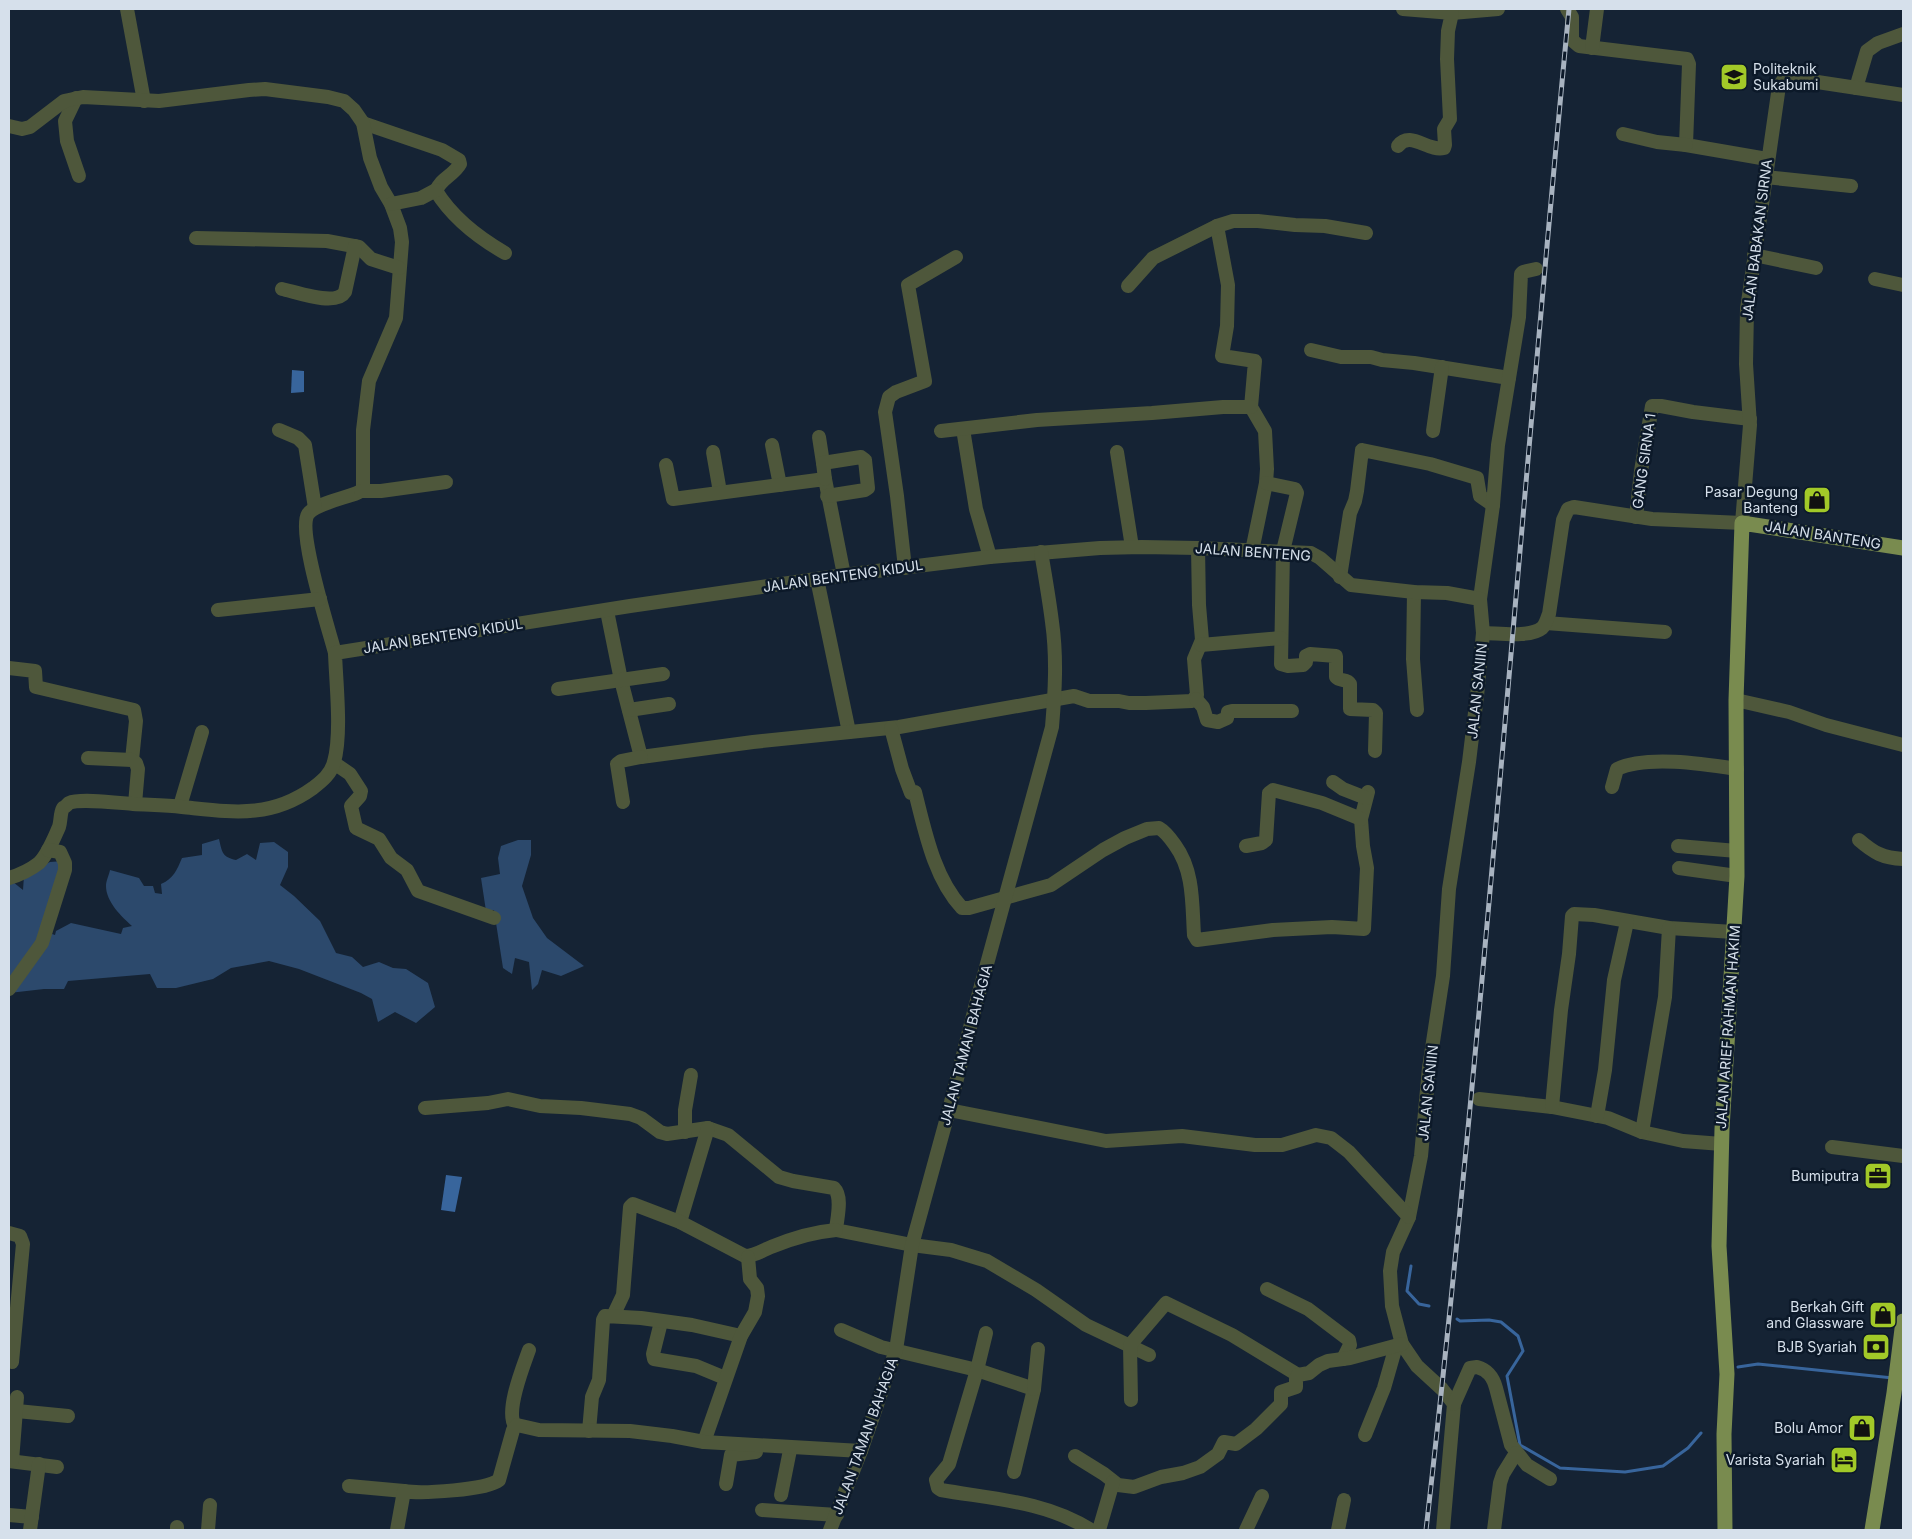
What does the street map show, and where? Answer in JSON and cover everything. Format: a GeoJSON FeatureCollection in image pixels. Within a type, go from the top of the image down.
{"type":"FeatureCollection","features":[{"type":"Feature","properties":{"kind":"main road","name":"JALAN BANTENG"},"geometry":{"type":"LineString","coordinates":[[1742,523],[1903,548]]}},
{"type":"Feature","properties":{"kind":"main road","name":"JALAN ARIEF RAHMAN HAKIM"},"geometry":{"type":"LineString","coordinates":[[1725,1530],[1724,1442],[1726,1374],[1719,1246],[1722,1144],[1737,876],[1736,700],[1742,523]]}},
{"type":"Feature","properties":{"kind":"main road"},"geometry":{"type":"LineString","coordinates":[[1872,1530],[1898,1368],[1903,1321]]}},
{"type":"Feature","properties":{"kind":"street"},"geometry":{"type":"LineString","coordinates":[[127,9],[144,101]]}},
{"type":"Feature","properties":{"kind":"street"},"geometry":{"type":"LineString","coordinates":[[1403,9],[1453,11],[1498,9]]}},
{"type":"Feature","properties":{"kind":"street"},"geometry":{"type":"LineString","coordinates":[[1567,9],[1572,15],[1571,35],[1573,43],[1579,46],[1687,59],[1689,64],[1686,145]]}},
{"type":"Feature","properties":{"kind":"street"},"geometry":{"type":"LineString","coordinates":[[1592,48],[1597,9]]}},
{"type":"Feature","properties":{"kind":"street"},"geometry":{"type":"LineString","coordinates":[[1398,146],[1401,142],[1410,140],[1437,149],[1445,147],[1444,129],[1450,119],[1447,59],[1448,31],[1453,11]]}},
{"type":"Feature","properties":{"kind":"street"},"geometry":{"type":"LineString","coordinates":[[1856,88],[1867,51],[1878,43],[1903,34]]}},
{"type":"Feature","properties":{"kind":"street","name":"JALAN BABAKAN SIRNA"},"geometry":{"type":"LineString","coordinates":[[1742,523],[1750,419],[1746,334],[1748,297],[1767,159],[1778,92],[1782,81],[1790,78],[1903,95]]}},
{"type":"Feature","properties":{"kind":"street"},"geometry":{"type":"LineString","coordinates":[[9,126],[22,129],[30,127],[64,101],[76,98],[101,97],[144,101],[172,100],[249,90],[265,90],[328,97],[344,101],[354,110],[363,123],[370,158],[381,187],[391,204],[402,235],[396,318],[370,381],[363,430],[364,482],[361,491]]}},
{"type":"Feature","properties":{"kind":"street"},"geometry":{"type":"LineString","coordinates":[[76,98],[65,122],[67,141],[79,176]]}},
{"type":"Feature","properties":{"kind":"street"},"geometry":{"type":"LineString","coordinates":[[363,123],[434,147],[458,160],[460,164],[458,168],[442,181],[436,190],[420,198],[391,204]]}},
{"type":"Feature","properties":{"kind":"street"},"geometry":{"type":"LineString","coordinates":[[1623,134],[1657,142],[1767,159]]}},
{"type":"Feature","properties":{"kind":"street"},"geometry":{"type":"LineString","coordinates":[[1765,177],[1850,186]]}},
{"type":"Feature","properties":{"kind":"street"},"geometry":{"type":"LineString","coordinates":[[436,190],[450,209],[467,226],[478,236],[505,253]]}},
{"type":"Feature","properties":{"kind":"street"},"geometry":{"type":"LineString","coordinates":[[1128,286],[1153,258],[1217,226],[1233,221],[1325,226],[1366,233]]}},
{"type":"Feature","properties":{"kind":"street"},"geometry":{"type":"LineString","coordinates":[[1217,226],[1228,285],[1227,326],[1222,356],[1255,361],[1252,407],[1265,431],[1266,483],[1252,551]]}},
{"type":"Feature","properties":{"kind":"street"},"geometry":{"type":"LineString","coordinates":[[196,238],[307,239],[355,246],[359,247],[371,259],[399,268]]}},
{"type":"Feature","properties":{"kind":"street"},"geometry":{"type":"LineString","coordinates":[[282,288],[328,299],[342,297],[345,292],[355,246]]}},
{"type":"Feature","properties":{"kind":"street"},"geometry":{"type":"LineString","coordinates":[[1754,255],[1816,268]]}},
{"type":"Feature","properties":{"kind":"street"},"geometry":{"type":"LineString","coordinates":[[905,568],[885,412],[889,398],[896,392],[925,381],[908,285],[956,257]]}},
{"type":"Feature","properties":{"kind":"street"},"geometry":{"type":"LineString","coordinates":[[1536,269],[1520,274],[1519,317],[1498,445],[1493,504],[1480,599],[1483,633],[1528,634],[1541,628],[1546,622],[1549,614],[1563,520],[1568,508],[1574,507],[1636,517],[1742,523]]}},
{"type":"Feature","properties":{"kind":"street"},"geometry":{"type":"LineString","coordinates":[[1875,279],[1903,285]]}},
{"type":"Feature","properties":{"kind":"street"},"geometry":{"type":"LineString","coordinates":[[1311,350],[1341,357],[1371,357],[1509,378]]}},
{"type":"Feature","properties":{"kind":"street"},"geometry":{"type":"LineString","coordinates":[[1433,431],[1442,367]]}},
{"type":"Feature","properties":{"kind":"street","name":"GANG SIRNA 1"},"geometry":{"type":"LineString","coordinates":[[1636,517],[1641,471],[1652,406],[1750,419]]}},
{"type":"Feature","properties":{"kind":"street"},"geometry":{"type":"LineString","coordinates":[[941,431],[1046,419],[1223,407],[1252,407]]}},
{"type":"Feature","properties":{"kind":"street"},"geometry":{"type":"LineString","coordinates":[[963,429],[976,509],[990,557]]}},
{"type":"Feature","properties":{"kind":"street"},"geometry":{"type":"LineString","coordinates":[[279,430],[298,438],[305,445],[315,508]]}},
{"type":"Feature","properties":{"kind":"street"},"geometry":{"type":"LineString","coordinates":[[819,437],[828,496],[844,575]]}},
{"type":"Feature","properties":{"kind":"street"},"geometry":{"type":"LineString","coordinates":[[772,445],[780,485]]}},
{"type":"Feature","properties":{"kind":"street"},"geometry":{"type":"LineString","coordinates":[[1340,577],[1350,512],[1356,501],[1362,450],[1430,464],[1477,478],[1480,496],[1493,504]]}},
{"type":"Feature","properties":{"kind":"street"},"geometry":{"type":"LineString","coordinates":[[713,452],[720,492]]}},
{"type":"Feature","properties":{"kind":"street"},"geometry":{"type":"LineString","coordinates":[[1117,452],[1132,547]]}},
{"type":"Feature","properties":{"kind":"street"},"geometry":{"type":"LineString","coordinates":[[823,462],[864,457],[869,483],[868,488],[865,490],[828,496]]}},
{"type":"Feature","properties":{"kind":"street"},"geometry":{"type":"LineString","coordinates":[[666,465],[673,499],[825,478]]}},
{"type":"Feature","properties":{"kind":"street"},"geometry":{"type":"LineString","coordinates":[[9,878],[31,869],[40,862],[48,850],[58,827],[63,808],[69,803],[180,806],[231,812],[249,811],[290,803],[321,782],[329,773],[334,763],[337,729],[335,653],[320,599],[305,529],[308,514],[315,508],[361,491],[381,492],[446,482]]}},
{"type":"Feature","properties":{"kind":"street"},"geometry":{"type":"LineString","coordinates":[[1266,483],[1296,491],[1283,551],[1280,660],[1283,666],[1303,665],[1306,656],[1310,654],[1336,656],[1336,676],[1350,684],[1350,709],[1373,710],[1376,713],[1375,751]]}},
{"type":"Feature","properties":{"kind":"street","name":"JALAN BENTENG"},"geometry":{"type":"LineString","coordinates":[[1041,552],[1132,547],[1311,553],[1351,585],[1414,592],[1447,593],[1480,599]]}},
{"type":"Feature","properties":{"kind":"street"},"geometry":{"type":"LineString","coordinates":[[1198,548],[1202,640],[1194,659],[1196,698],[1203,707],[1207,720],[1218,722],[1227,718],[1228,712],[1232,711],[1292,711]]}},
{"type":"Feature","properties":{"kind":"street","name":"JALAN BENTENG KIDUL"},"geometry":{"type":"LineString","coordinates":[[335,653],[630,606],[844,575],[1041,552]]}},
{"type":"Feature","properties":{"kind":"street","name":"JALAN TAMAN BAHAGIA"},"geometry":{"type":"LineString","coordinates":[[830,1530],[860,1453],[896,1350],[912,1245],[1052,727],[1055,698],[1055,660],[1052,622],[1041,552]]}},
{"type":"Feature","properties":{"kind":"street"},"geometry":{"type":"LineString","coordinates":[[817,579],[849,732]]}},
{"type":"Feature","properties":{"kind":"street"},"geometry":{"type":"LineString","coordinates":[[1414,592],[1412,659],[1417,710]]}},
{"type":"Feature","properties":{"kind":"street"},"geometry":{"type":"LineString","coordinates":[[218,610],[320,599]]}},
{"type":"Feature","properties":{"kind":"street"},"geometry":{"type":"LineString","coordinates":[[607,611],[621,680],[641,757]]}},
{"type":"Feature","properties":{"kind":"street"},"geometry":{"type":"LineString","coordinates":[[1546,622],[1665,632]]}},
{"type":"Feature","properties":{"kind":"street","name":"JALAN SANIIN"},"geometry":{"type":"LineString","coordinates":[[1454,1404],[1399,1345],[1392,1306],[1390,1271],[1393,1252],[1409,1217],[1421,1156],[1429,1068],[1443,976],[1449,889],[1469,762],[1483,633]]}},
{"type":"Feature","properties":{"kind":"street"},"geometry":{"type":"LineString","coordinates":[[1201,645],[1281,638]]}},
{"type":"Feature","properties":{"kind":"street"},"geometry":{"type":"LineString","coordinates":[[9,668],[35,671],[36,687],[134,710],[136,721],[132,760]]}},
{"type":"Feature","properties":{"kind":"street"},"geometry":{"type":"LineString","coordinates":[[558,689],[663,674]]}},
{"type":"Feature","properties":{"kind":"street"},"geometry":{"type":"LineString","coordinates":[[623,802],[617,764],[621,761],[641,757],[753,742],[891,728],[974,715],[1055,698],[1074,696],[1089,701],[1118,700],[1129,703],[1146,703],[1192,701],[1196,698]]}},
{"type":"Feature","properties":{"kind":"street"},"geometry":{"type":"LineString","coordinates":[[1736,700],[1789,712],[1826,725],[1903,745]]}},
{"type":"Feature","properties":{"kind":"street"},"geometry":{"type":"LineString","coordinates":[[629,710],[669,704]]}},
{"type":"Feature","properties":{"kind":"street"},"geometry":{"type":"LineString","coordinates":[[891,728],[902,769],[911,793],[915,792],[929,843],[939,870],[960,906],[966,909],[1051,885],[1118,842],[1154,827],[1167,834],[1180,852],[1187,867],[1190,878],[1196,939],[1282,929],[1332,926],[1362,929],[1365,927],[1367,868],[1361,819],[1367,795],[1343,790],[1333,782]]}},
{"type":"Feature","properties":{"kind":"street"},"geometry":{"type":"LineString","coordinates":[[180,806],[202,732]]}},
{"type":"Feature","properties":{"kind":"street"},"geometry":{"type":"LineString","coordinates":[[88,758],[132,760],[138,765],[135,804]]}},
{"type":"Feature","properties":{"kind":"street"},"geometry":{"type":"LineString","coordinates":[[1612,787],[1617,769],[1629,763],[1688,762],[1737,769]]}},
{"type":"Feature","properties":{"kind":"street"},"geometry":{"type":"LineString","coordinates":[[334,763],[350,774],[361,790],[360,796],[351,806],[356,828],[379,838],[391,858],[407,870],[418,890],[494,918]]}},
{"type":"Feature","properties":{"kind":"street"},"geometry":{"type":"LineString","coordinates":[[1246,846],[1266,840],[1266,817],[1270,791],[1297,796],[1361,819]]}},
{"type":"Feature","properties":{"kind":"street"},"geometry":{"type":"LineString","coordinates":[[1859,840],[1887,859],[1903,859]]}},
{"type":"Feature","properties":{"kind":"street"},"geometry":{"type":"LineString","coordinates":[[1678,846],[1737,851]]}},
{"type":"Feature","properties":{"kind":"street"},"geometry":{"type":"LineString","coordinates":[[9,989],[42,943],[65,870],[65,863],[60,852],[48,850]]}},
{"type":"Feature","properties":{"kind":"street"},"geometry":{"type":"LineString","coordinates":[[1679,868],[1737,876]]}},
{"type":"Feature","properties":{"kind":"street"},"geometry":{"type":"LineString","coordinates":[[1552,1107],[1561,1010],[1572,916],[1574,914],[1594,915],[1669,928],[1734,932]]}},
{"type":"Feature","properties":{"kind":"street"},"geometry":{"type":"LineString","coordinates":[[1597,1116],[1606,1070],[1614,980],[1627,922]]}},
{"type":"Feature","properties":{"kind":"street"},"geometry":{"type":"LineString","coordinates":[[1642,1132],[1665,997],[1669,928]]}},
{"type":"Feature","properties":{"kind":"street"},"geometry":{"type":"LineString","coordinates":[[685,1132],[687,1094],[691,1075]]}},
{"type":"Feature","properties":{"kind":"street"},"geometry":{"type":"LineString","coordinates":[[1479,1098],[1552,1107],[1608,1118],[1642,1132],[1683,1141],[1722,1144]]}},
{"type":"Feature","properties":{"kind":"street"},"geometry":{"type":"LineString","coordinates":[[425,1108],[508,1100],[540,1106],[581,1108],[630,1114],[641,1118],[664,1133],[708,1128],[728,1135],[779,1177],[837,1190],[839,1198],[836,1230]]}},
{"type":"Feature","properties":{"kind":"street"},"geometry":{"type":"LineString","coordinates":[[949,1110],[1106,1141],[1182,1136],[1255,1146],[1282,1145],[1316,1135],[1330,1138],[1350,1152],[1409,1217]]}},
{"type":"Feature","properties":{"kind":"street"},"geometry":{"type":"LineString","coordinates":[[680,1222],[708,1128]]}},
{"type":"Feature","properties":{"kind":"street"},"geometry":{"type":"LineString","coordinates":[[1832,1147],[1903,1156]]}},
{"type":"Feature","properties":{"kind":"street"},"geometry":{"type":"LineString","coordinates":[[613,1316],[623,1295],[631,1205],[680,1222],[717,1243],[748,1257],[812,1232],[836,1230],[912,1245],[951,1250],[987,1261],[1036,1290],[1086,1325],[1149,1355]]}},
{"type":"Feature","properties":{"kind":"street"},"geometry":{"type":"LineString","coordinates":[[9,1233],[20,1236],[23,1244],[12,1362]]}},
{"type":"Feature","properties":{"kind":"street"},"geometry":{"type":"LineString","coordinates":[[704,1442],[741,1336],[755,1312],[758,1296],[757,1288],[750,1278],[748,1257]]}},
{"type":"Feature","properties":{"kind":"street"},"geometry":{"type":"LineString","coordinates":[[1267,1289],[1308,1309],[1349,1340],[1350,1345],[1343,1359]]}},
{"type":"Feature","properties":{"kind":"street"},"geometry":{"type":"LineString","coordinates":[[1131,1400],[1130,1345],[1166,1303],[1232,1335],[1298,1376],[1309,1373],[1324,1363],[1399,1345]]}},
{"type":"Feature","properties":{"kind":"street"},"geometry":{"type":"LineString","coordinates":[[589,1431],[592,1397],[599,1380],[603,1320],[605,1316],[700,1327],[741,1336]]}},
{"type":"Feature","properties":{"kind":"street"},"geometry":{"type":"LineString","coordinates":[[661,1322],[653,1354],[654,1359],[696,1366],[725,1378]]}},
{"type":"Feature","properties":{"kind":"street"},"geometry":{"type":"LineString","coordinates":[[841,1330],[881,1347],[977,1370],[1034,1389]]}},
{"type":"Feature","properties":{"kind":"street"},"geometry":{"type":"LineString","coordinates":[[986,1333],[949,1464],[936,1480],[938,1488],[1034,1506],[1064,1515],[1091,1530]]}},
{"type":"Feature","properties":{"kind":"street"},"geometry":{"type":"LineString","coordinates":[[1365,1435],[1399,1345]]}},
{"type":"Feature","properties":{"kind":"street"},"geometry":{"type":"LineString","coordinates":[[1014,1472],[1034,1389],[1038,1349]]}},
{"type":"Feature","properties":{"kind":"street"},"geometry":{"type":"LineString","coordinates":[[349,1486],[425,1493],[496,1482],[500,1477],[515,1426],[512,1412],[516,1390],[528,1350]]}},
{"type":"Feature","properties":{"kind":"street"},"geometry":{"type":"LineString","coordinates":[[1443,1530],[1454,1404],[1470,1368],[1477,1366],[1488,1372],[1494,1381],[1508,1436],[1516,1453],[1527,1465],[1550,1479]]}},
{"type":"Feature","properties":{"kind":"street"},"geometry":{"type":"LineString","coordinates":[[1075,1456],[1123,1487],[1134,1487],[1161,1477],[1168,1477],[1200,1467],[1218,1454],[1224,1442],[1236,1444],[1262,1422],[1281,1404],[1281,1392],[1296,1387],[1298,1376]]}},
{"type":"Feature","properties":{"kind":"street"},"geometry":{"type":"LineString","coordinates":[[57,1467],[10,1461],[17,1404],[68,1416]]}},
{"type":"Feature","properties":{"kind":"street"},"geometry":{"type":"LineString","coordinates":[[515,1426],[540,1430],[630,1431],[704,1442],[860,1453]]}},
{"type":"Feature","properties":{"kind":"street"},"geometry":{"type":"LineString","coordinates":[[726,1484],[731,1455],[738,1453],[790,1450],[860,1453]]}},
{"type":"Feature","properties":{"kind":"street"},"geometry":{"type":"LineString","coordinates":[[781,1495],[790,1450]]}},
{"type":"Feature","properties":{"kind":"street"},"geometry":{"type":"LineString","coordinates":[[1494,1530],[1500,1482],[1516,1453]]}},
{"type":"Feature","properties":{"kind":"street"},"geometry":{"type":"LineString","coordinates":[[9,1515],[31,1524],[39,1464]]}},
{"type":"Feature","properties":{"kind":"street"},"geometry":{"type":"LineString","coordinates":[[1099,1530],[1113,1482]]}},
{"type":"Feature","properties":{"kind":"street"},"geometry":{"type":"LineString","coordinates":[[397,1530],[404,1491]]}},
{"type":"Feature","properties":{"kind":"street"},"geometry":{"type":"LineString","coordinates":[[1246,1530],[1262,1496]]}},
{"type":"Feature","properties":{"kind":"street"},"geometry":{"type":"LineString","coordinates":[[1338,1530],[1344,1500]]}},
{"type":"Feature","properties":{"kind":"street"},"geometry":{"type":"LineString","coordinates":[[208,1530],[210,1505]]}},
{"type":"Feature","properties":{"kind":"street"},"geometry":{"type":"LineString","coordinates":[[762,1510],[837,1515]]}},
{"type":"Feature","properties":{"kind":"shaded area"},"geometry":{"type":"Polygon","coordinates":[[[292,370],[304,371],[304,392],[291,393],[292,370]]]}},
{"type":"Feature","properties":{"kind":"shaded area"},"geometry":{"type":"Polygon","coordinates":[[[219,839],[223,853],[236,860],[247,854],[256,860],[260,843],[274,842],[288,852],[288,867],[280,885],[320,921],[336,953],[352,957],[363,967],[379,962],[393,968],[406,969],[428,983],[435,1007],[416,1023],[395,1012],[378,1022],[372,999],[299,969],[269,961],[231,968],[213,979],[176,988],[157,988],[150,974],[68,981],[64,989],[9,993],[9,885],[13,882],[23,890],[24,876],[50,862],[64,861],[52,934],[55,935],[56,931],[71,923],[121,934],[123,928],[132,926],[115,909],[109,898],[106,882],[110,870],[139,878],[144,886],[153,886],[155,893],[162,894],[161,884],[169,880],[174,874],[182,858],[202,855],[202,844],[219,839]]]}},
{"type":"Feature","properties":{"kind":"shaded area"},"geometry":{"type":"Polygon","coordinates":[[[518,840],[531,840],[531,855],[522,886],[533,918],[547,938],[584,966],[561,976],[542,970],[538,984],[532,990],[529,962],[515,958],[512,974],[503,968],[494,910],[486,911],[481,878],[500,874],[498,858],[501,846],[518,840]]]}},
{"type":"Feature","properties":{"kind":"shaded area"},"geometry":{"type":"Polygon","coordinates":[[[446,1175],[462,1177],[455,1212],[441,1210],[446,1175]]]}},
{"type":"Feature","properties":{"kind":"waterway"},"geometry":{"type":"LineString","coordinates":[[1411,1266],[1407,1291],[1419,1304],[1429,1306]]}},
{"type":"Feature","properties":{"kind":"waterway"},"geometry":{"type":"LineString","coordinates":[[1457,1319],[1460,1321],[1489,1320],[1501,1322],[1518,1336],[1523,1351],[1507,1376],[1520,1445],[1560,1468],[1625,1472],[1663,1466],[1688,1448],[1701,1433]]}},
{"type":"Feature","properties":{"kind":"waterway"},"geometry":{"type":"LineString","coordinates":[[1738,1367],[1758,1364],[1893,1378]]}},
{"type":"Feature","properties":{"kind":"railway"},"geometry":{"type":"LineString","coordinates":[[1426,1530],[1447,1340],[1484,960],[1569,9]]}},
{"type":"Feature","properties":{"kind":"place","name":"Politeknik Sukabumi"},"geometry":{"type":"Point","coordinates":[1734,77]}},
{"type":"Feature","properties":{"kind":"place","name":"Pasar Degung Banteng"},"geometry":{"type":"Point","coordinates":[1817,500]}},
{"type":"Feature","properties":{"kind":"place","name":"Bumiputra"},"geometry":{"type":"Point","coordinates":[1878,1176]}},
{"type":"Feature","properties":{"kind":"place","name":"Berkah Gift and Glassware"},"geometry":{"type":"Point","coordinates":[1883,1315]}},
{"type":"Feature","properties":{"kind":"place","name":"BJB Syariah"},"geometry":{"type":"Point","coordinates":[1876,1347]}},
{"type":"Feature","properties":{"kind":"place","name":"Bolu Amor"},"geometry":{"type":"Point","coordinates":[1862,1428]}},
{"type":"Feature","properties":{"kind":"place","name":"Varista Syariah"},"geometry":{"type":"Point","coordinates":[1844,1460]}}]}
